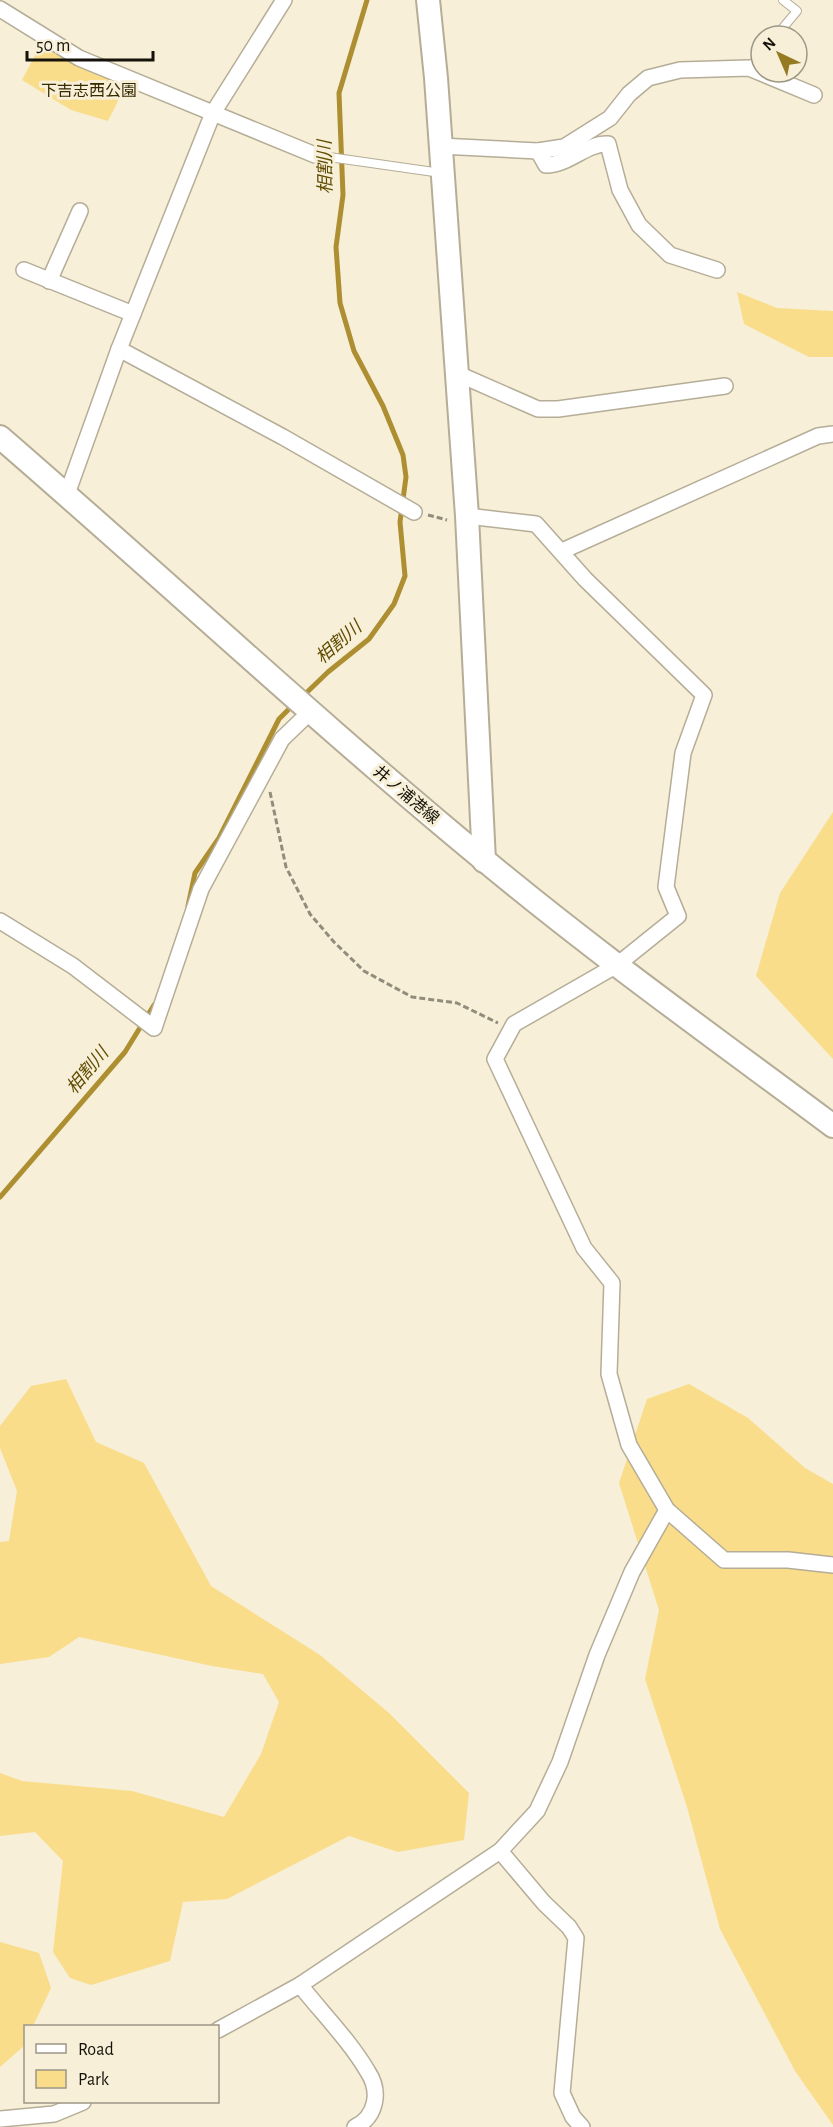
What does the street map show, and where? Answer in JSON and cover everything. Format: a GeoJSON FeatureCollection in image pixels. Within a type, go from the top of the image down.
{"type":"FeatureCollection","features":[{"type":"Feature","properties":{"kind":"main road"},"geometry":{"type":"LineString","coordinates":[[428,0],[467,521],[484,861]]}},
{"type":"Feature","properties":{"kind":"main road","name":"井ノ浦港線"},"geometry":{"type":"LineString","coordinates":[[0,437],[309,713],[484,861],[617,965],[833,1126]]}},
{"type":"Feature","properties":{"kind":"street"},"geometry":{"type":"LineString","coordinates":[[66,494],[119,349],[213,113],[284,0]]}},
{"type":"Feature","properties":{"kind":"street"},"geometry":{"type":"LineString","coordinates":[[0,9],[79,58],[315,155]]}},
{"type":"Feature","properties":{"kind":"street"},"geometry":{"type":"LineString","coordinates":[[440,146],[538,151],[564,147],[610,118],[629,94],[648,78],[680,70],[749,68]]}},
{"type":"Feature","properties":{"kind":"street"},"geometry":{"type":"LineString","coordinates":[[788,84],[814,95]]}},
{"type":"Feature","properties":{"kind":"street"},"geometry":{"type":"LineString","coordinates":[[538,151],[546,165],[558,165],[599,144],[608,144],[620,190],[639,225],[670,255],[717,270]]}},
{"type":"Feature","properties":{"kind":"street"},"geometry":{"type":"LineString","coordinates":[[49,280],[80,212]]}},
{"type":"Feature","properties":{"kind":"street"},"geometry":{"type":"LineString","coordinates":[[24,270],[133,314]]}},
{"type":"Feature","properties":{"kind":"street"},"geometry":{"type":"LineString","coordinates":[[119,349],[283,436],[414,512]]}},
{"type":"Feature","properties":{"kind":"street"},"geometry":{"type":"LineString","coordinates":[[456,373],[538,409],[558,409],[724,386]]}},
{"type":"Feature","properties":{"kind":"street"},"geometry":{"type":"LineString","coordinates":[[562,551],[818,436],[833,434]]}},
{"type":"Feature","properties":{"kind":"street"},"geometry":{"type":"LineString","coordinates":[[467,521],[536,524],[585,579],[704,695],[683,753],[666,887],[678,916],[617,965],[509,1028],[495,1059],[584,1248],[612,1283],[609,1374],[630,1445],[668,1510],[723,1560],[788,1560],[833,1565]]}},
{"type":"Feature","properties":{"kind":"street"},"geometry":{"type":"LineString","coordinates":[[0,921],[73,966],[154,1028],[201,889],[282,739],[309,713]]}},
{"type":"Feature","properties":{"kind":"street"},"geometry":{"type":"LineString","coordinates":[[219,2030],[300,1985],[500,1851],[537,1810],[560,1762],[597,1655],[632,1572],[668,1510]]}},
{"type":"Feature","properties":{"kind":"street"},"geometry":{"type":"LineString","coordinates":[[500,1851],[544,1903],[569,1927],[576,1938],[562,2093],[573,2117],[582,2127]]}},
{"type":"Feature","properties":{"kind":"street"},"geometry":{"type":"LineString","coordinates":[[300,1985],[370,2074],[375,2103],[367,2121],[355,2127]]}},
{"type":"Feature","properties":{"kind":"street"},"geometry":{"type":"LineString","coordinates":[[0,2119],[54,2114],[80,2103]]}},
{"type":"Feature","properties":{"kind":"lane"},"geometry":{"type":"LineString","coordinates":[[783,0],[797,11],[786,24]]}},
{"type":"Feature","properties":{"kind":"lane"},"geometry":{"type":"LineString","coordinates":[[315,155],[442,174]]}},
{"type":"Feature","properties":{"kind":"path"},"geometry":{"type":"LineString","coordinates":[[414,512],[467,521]]}},
{"type":"Feature","properties":{"kind":"path"},"geometry":{"type":"LineString","coordinates":[[265,773],[280,829],[286,867],[310,914],[334,942],[364,971],[403,993],[412,997],[458,1003],[509,1028]]}},
{"type":"Feature","properties":{"kind":"green space","name":"下吉志西公園"},"geometry":{"type":"Polygon","coordinates":[[[43,40],[128,81],[108,121],[71,110],[22,80],[43,40]]]}},
{"type":"Feature","properties":{"kind":"green space"},"geometry":{"type":"Polygon","coordinates":[[[737,292],[777,308],[833,311],[833,357],[809,357],[744,324],[737,292]]]}},
{"type":"Feature","properties":{"kind":"green space"},"geometry":{"type":"Polygon","coordinates":[[[833,812],[833,1059],[756,976],[780,893],[833,812]]]}},
{"type":"Feature","properties":{"kind":"green space"},"geometry":{"type":"Polygon","coordinates":[[[66,1379],[96,1442],[144,1463],[211,1586],[320,1655],[389,1713],[469,1793],[464,1840],[398,1852],[349,1836],[227,1899],[183,1902],[170,1961],[91,1985],[70,1978],[53,1952],[63,1861],[35,1832],[0,1836],[0,1773],[22,1781],[132,1791],[224,1817],[261,1754],[279,1702],[263,1674],[212,1666],[79,1637],[49,1657],[0,1664],[0,1542],[9,1541],[17,1491],[0,1448],[0,1426],[31,1386],[66,1379]]]}},
{"type":"Feature","properties":{"kind":"green space"},"geometry":{"type":"Polygon","coordinates":[[[689,1384],[748,1418],[805,1468],[833,1484],[833,2125],[795,2071],[720,1929],[687,1807],[645,1679],[659,1610],[619,1483],[647,1399],[689,1384]]]}},
{"type":"Feature","properties":{"kind":"green space"},"geometry":{"type":"Polygon","coordinates":[[[0,1942],[39,1953],[51,1988],[33,2025],[24,2025],[24,2046],[0,2067],[0,1942]]]}},
{"type":"Feature","properties":{"kind":"waterway","name":"相割川"},"geometry":{"type":"LineString","coordinates":[[301,698],[328,672],[369,639],[394,604],[405,576],[400,522],[406,477],[403,455],[383,406],[354,351],[340,303],[336,247],[343,195],[339,93],[367,0]]}},
{"type":"Feature","properties":{"kind":"waterway","name":"相割川"},"geometry":{"type":"LineString","coordinates":[[188,906],[195,873],[219,838],[279,719],[294,704]]}},
{"type":"Feature","properties":{"kind":"waterway","name":"相割川"},"geometry":{"type":"LineString","coordinates":[[0,1197],[125,1052],[154,1005]]}}]}
